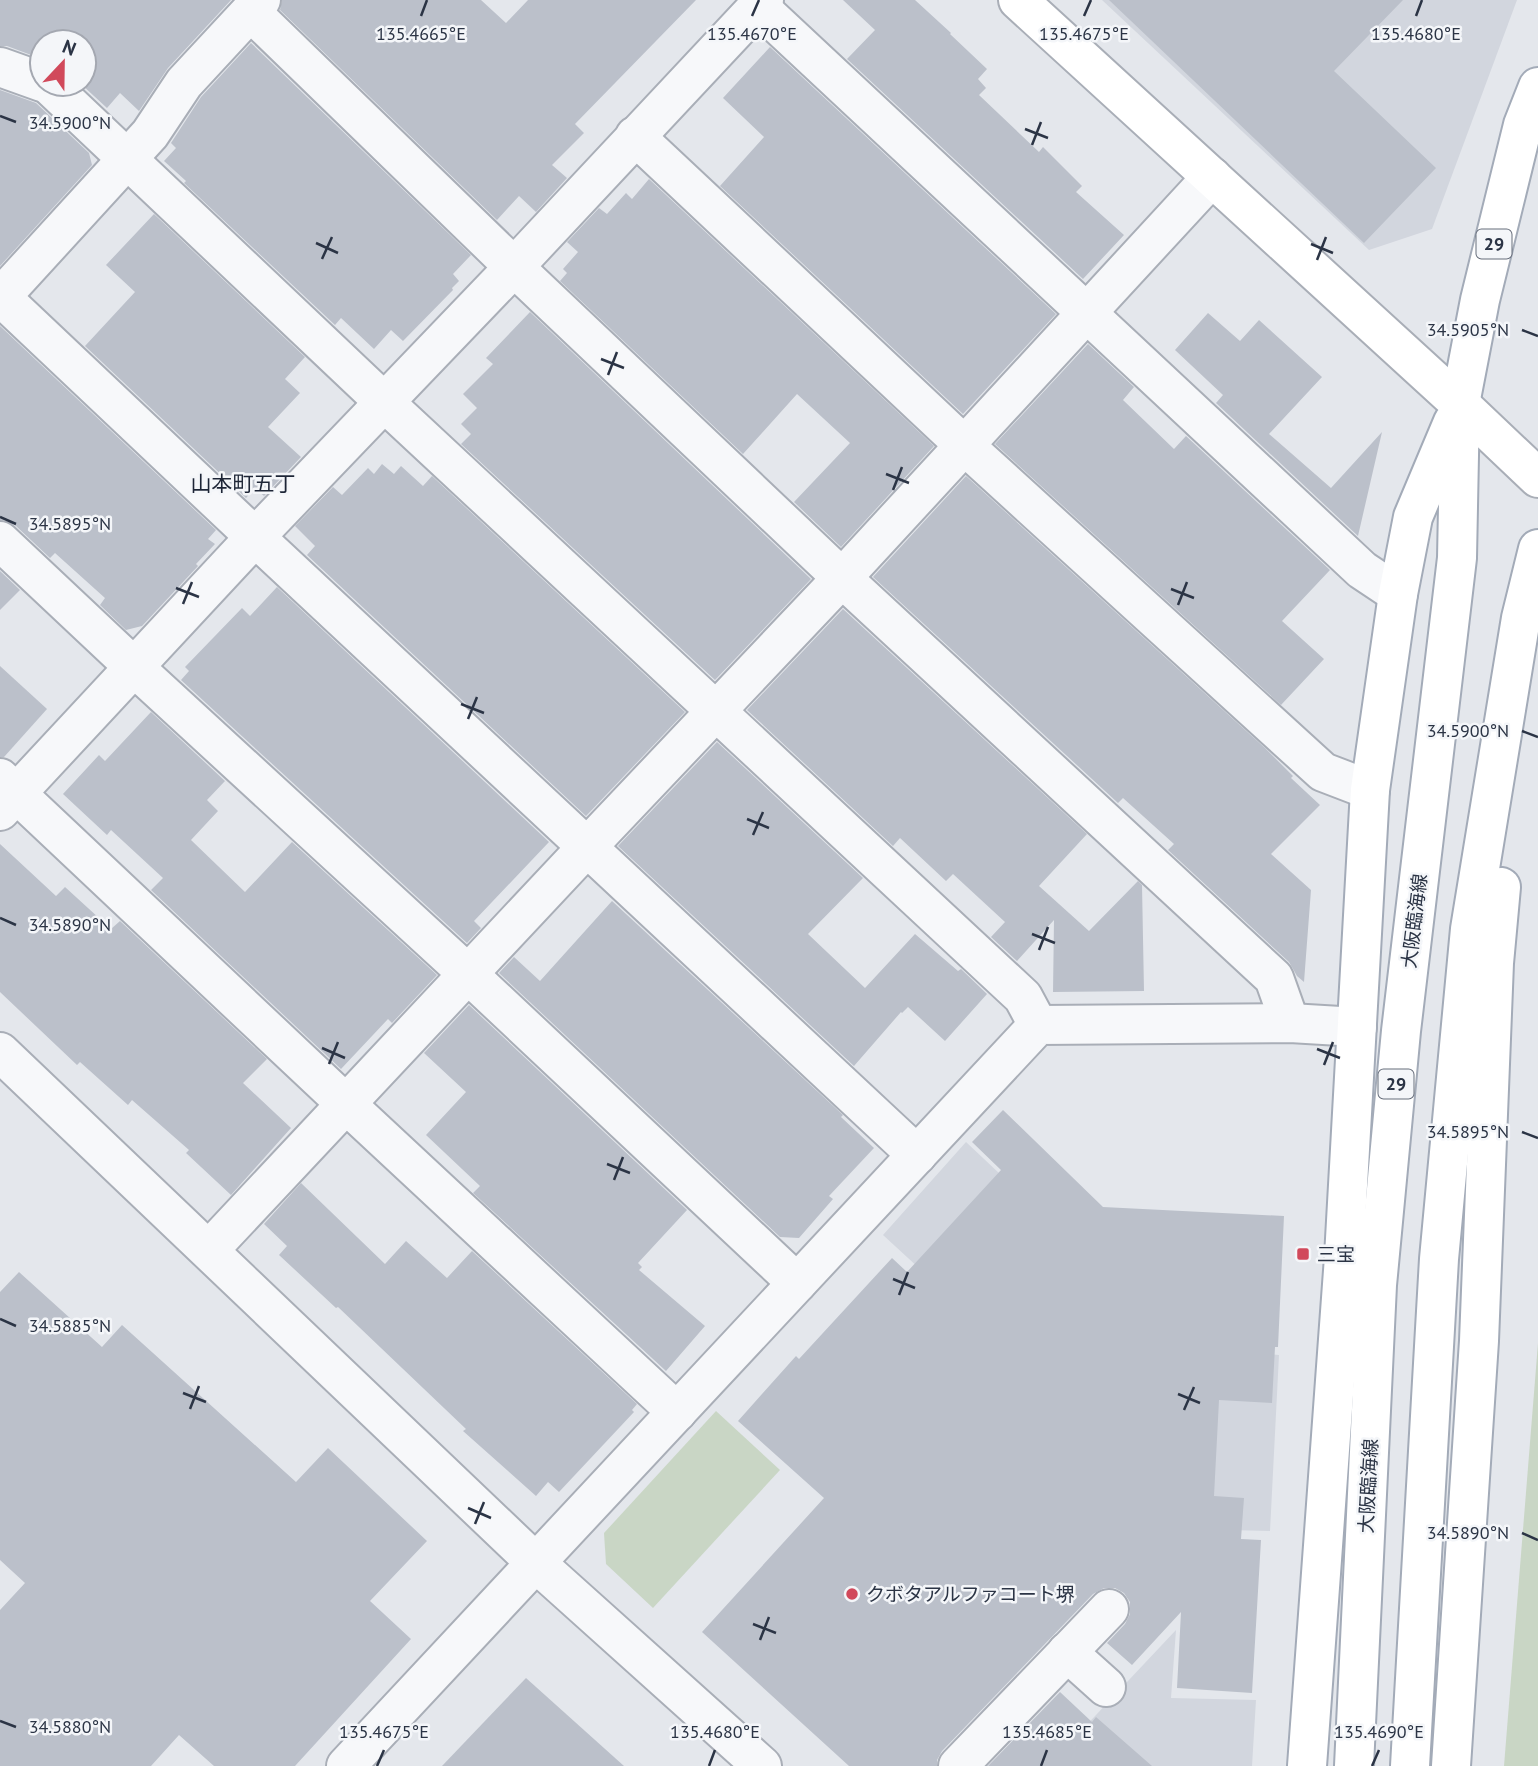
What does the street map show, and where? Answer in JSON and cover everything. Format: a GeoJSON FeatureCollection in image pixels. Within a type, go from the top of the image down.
{"type":"FeatureCollection","features":[{"type":"Feature","properties":{"kind":"main road"},"geometry":{"type":"LineString","coordinates":[[1018,0],[1538,478]]}},
{"type":"Feature","properties":{"kind":"main road","name":"大阪臨海線"},"geometry":{"type":"LineString","coordinates":[[1354,1766],[1377,1285],[1401,1031],[1457,558],[1460,404],[1480,300],[1523,125],[1538,87]]}},
{"type":"Feature","properties":{"kind":"main road","name":"29"},"geometry":{"type":"LineString","coordinates":[[1307,1766],[1343,1271],[1370,790],[1398,594],[1413,517],[1460,404]]}},
{"type":"Feature","properties":{"kind":"main road"},"geometry":{"type":"LineString","coordinates":[[1410,1766],[1439,1259],[1470,929],[1521,618],[1538,550]]}},
{"type":"Feature","properties":{"kind":"main road"},"geometry":{"type":"LineString","coordinates":[[1451,1766],[1479,1341],[1494,963],[1504,851],[1508,703]]}},
{"type":"Feature","properties":{"kind":"street"},"geometry":{"type":"LineString","coordinates":[[677,1412],[346,1104],[5,794],[135,668],[255,537],[514,267],[761,3],[1086,313],[1362,570],[1398,594]]}},
{"type":"Feature","properties":{"kind":"street"},"geometry":{"type":"LineString","coordinates":[[917,1155],[1,298],[150,134],[184,83],[256,6],[514,267],[842,578],[1273,978],[1290,1023]]}},
{"type":"Feature","properties":{"kind":"street"},"geometry":{"type":"LineString","coordinates":[[0,67],[28,77]]}},
{"type":"Feature","properties":{"kind":"street"},"geometry":{"type":"LineString","coordinates":[[63,98],[384,402],[1023,997],[1038,1025]]}},
{"type":"Feature","properties":{"kind":"street"},"geometry":{"type":"LineString","coordinates":[[635,136],[965,446],[1323,772],[1370,790]]}},
{"type":"Feature","properties":{"kind":"street"},"geometry":{"type":"LineString","coordinates":[[209,1250],[842,578],[1212,177]]}},
{"type":"Feature","properties":{"kind":"street"},"geometry":{"type":"LineString","coordinates":[[0,541],[797,1283]]}},
{"type":"Feature","properties":{"kind":"street"},"geometry":{"type":"LineString","coordinates":[[346,1766],[1038,1025],[1290,1023],[1357,1027]]}},
{"type":"Feature","properties":{"kind":"street"},"geometry":{"type":"LineString","coordinates":[[0,1052],[536,1563],[762,1766]]}},
{"type":"Feature","properties":{"kind":"street"},"geometry":{"type":"LineString","coordinates":[[958,1766],[1109,1609]]}},
{"type":"Feature","properties":{"kind":"street"},"geometry":{"type":"LineString","coordinates":[[1068,1652],[1106,1687]]}},
{"type":"Feature","properties":{"kind":"shaded area"},"geometry":{"type":"Polygon","coordinates":[[[1102,0],[1517,0],[1432,229],[1369,250],[1102,0]]]}},
{"type":"Feature","properties":{"kind":"shaded area"},"geometry":{"type":"Polygon","coordinates":[[[966,1142],[1118,1285],[1116,1342],[1279,1355],[1270,1531],[1105,1527],[1105,1439],[883,1235],[966,1142]]]}},
{"type":"Feature","properties":{"kind":"shaded area"},"geometry":{"type":"Polygon","coordinates":[[[1176,1630],[1171,1698],[1256,1700],[1252,1766],[1048,1766],[1176,1630]]]}},
{"type":"Feature","properties":{"kind":"green space"},"geometry":{"type":"Polygon","coordinates":[[[1538,1343],[1538,1766],[1504,1766],[1538,1343]]]}},
{"type":"Feature","properties":{"kind":"green space"},"geometry":{"type":"Polygon","coordinates":[[[716,1411],[780,1470],[653,1608],[606,1564],[604,1533],[716,1411]]]}},
{"type":"Feature","properties":{"kind":"building"},"geometry":{"type":"Polygon","coordinates":[[[0,0],[231,0],[168,68],[139,111],[120,93],[107,108],[96,98],[98,28],[28,28],[28,54],[0,46],[0,0]]]}},
{"type":"Feature","properties":{"kind":"building"},"geometry":{"type":"Polygon","coordinates":[[[282,0],[481,0],[506,23],[528,0],[696,0],[575,124],[584,133],[552,165],[567,178],[536,212],[519,196],[497,220],[280,10],[282,0]]]}},
{"type":"Feature","properties":{"kind":"building"},"geometry":{"type":"Polygon","coordinates":[[[843,0],[915,0],[987,69],[978,79],[986,88],[979,95],[1039,152],[1043,147],[1082,186],[1076,192],[1124,235],[1083,279],[847,59],[875,30],[843,0]]]}},
{"type":"Feature","properties":{"kind":"building"},"geometry":{"type":"Polygon","coordinates":[[[1109,0],[1403,0],[1334,71],[1436,168],[1364,243],[1109,0]]]}},
{"type":"Feature","properties":{"kind":"building"},"geometry":{"type":"Polygon","coordinates":[[[251,43],[471,255],[453,274],[459,281],[453,290],[403,341],[391,330],[374,349],[341,318],[335,325],[164,161],[176,148],[171,143],[201,97],[251,43]]]}},
{"type":"Feature","properties":{"kind":"building"},"geometry":{"type":"Polygon","coordinates":[[[770,47],[1056,314],[963,414],[720,186],[764,137],[723,98],[770,47]]]}},
{"type":"Feature","properties":{"kind":"building"},"geometry":{"type":"Polygon","coordinates":[[[0,90],[36,103],[89,153],[92,165],[0,266],[0,90]]]}},
{"type":"Feature","properties":{"kind":"building"},"geometry":{"type":"Polygon","coordinates":[[[649,179],[934,446],[841,547],[794,502],[850,443],[797,394],[743,454],[560,281],[567,273],[563,269],[578,252],[567,242],[599,208],[607,214],[626,193],[632,199],[649,179]]]}},
{"type":"Feature","properties":{"kind":"building"},"geometry":{"type":"Polygon","coordinates":[[[154,214],[305,357],[285,379],[300,393],[268,427],[301,457],[264,496],[255,488],[246,498],[85,346],[135,292],[106,265],[154,214]]]}},
{"type":"Feature","properties":{"kind":"building"},"geometry":{"type":"Polygon","coordinates":[[[530,312],[811,579],[715,680],[461,444],[471,434],[461,424],[477,408],[463,394],[493,364],[486,358],[530,312]]]}},
{"type":"Feature","properties":{"kind":"building"},"geometry":{"type":"Polygon","coordinates":[[[1208,313],[1240,341],[1259,320],[1322,377],[1269,434],[1331,488],[1382,432],[1358,536],[1216,403],[1223,395],[1175,350],[1208,313]]]}},
{"type":"Feature","properties":{"kind":"building"},"geometry":{"type":"Polygon","coordinates":[[[0,326],[216,530],[208,539],[215,544],[142,626],[126,630],[100,605],[105,598],[55,553],[50,558],[15,525],[0,520],[0,326]]]}},
{"type":"Feature","properties":{"kind":"building"},"geometry":{"type":"Polygon","coordinates":[[[1088,344],[1134,387],[1123,400],[1174,449],[1186,436],[1330,570],[1282,621],[1324,659],[1281,705],[995,444],[1088,344]]]}},
{"type":"Feature","properties":{"kind":"building"},"geometry":{"type":"Polygon","coordinates":[[[382,464],[394,474],[401,466],[423,486],[432,476],[685,712],[586,816],[307,555],[315,546],[295,526],[333,487],[342,495],[368,468],[374,474],[382,464]]]}},
{"type":"Feature","properties":{"kind":"building"},"geometry":{"type":"Polygon","coordinates":[[[966,476],[1265,748],[1293,776],[1291,778],[1320,805],[1271,854],[1311,890],[1304,982],[1289,962],[1168,850],[1174,844],[1123,798],[1118,803],[873,577],[966,476]]]}},
{"type":"Feature","properties":{"kind":"building"},"geometry":{"type":"Polygon","coordinates":[[[0,571],[20,590],[0,610],[0,571]]]}},
{"type":"Feature","properties":{"kind":"building"},"geometry":{"type":"Polygon","coordinates":[[[277,587],[549,842],[474,921],[481,928],[467,943],[181,680],[189,671],[185,667],[242,608],[250,616],[277,587]]]}},
{"type":"Feature","properties":{"kind":"building"},"geometry":{"type":"Polygon","coordinates":[[[843,609],[1087,834],[1039,886],[1089,931],[1138,881],[1142,885],[1144,991],[1053,992],[1054,920],[1017,961],[991,937],[1005,922],[953,874],[946,881],[900,838],[893,846],[747,710],[843,609]]]}},
{"type":"Feature","properties":{"kind":"building"},"geometry":{"type":"Polygon","coordinates":[[[0,666],[47,709],[4,757],[0,757],[0,666]]]}},
{"type":"Feature","properties":{"kind":"building"},"geometry":{"type":"Polygon","coordinates":[[[151,712],[225,781],[207,800],[218,811],[191,840],[245,892],[292,842],[437,975],[392,1023],[388,1019],[341,1069],[151,890],[163,878],[111,830],[107,835],[63,794],[99,755],[105,761],[151,712]]]}},
{"type":"Feature","properties":{"kind":"building"},"geometry":{"type":"Polygon","coordinates":[[[717,742],[863,878],[808,934],[865,988],[915,934],[958,971],[961,969],[987,994],[945,1041],[908,1007],[854,1066],[618,846],[717,742]]]}},
{"type":"Feature","properties":{"kind":"building"},"geometry":{"type":"Polygon","coordinates":[[[0,844],[56,896],[65,887],[111,929],[120,921],[267,1059],[243,1083],[291,1128],[231,1195],[186,1153],[189,1150],[132,1100],[128,1105],[80,1062],[77,1065],[0,992],[0,844]]]}},
{"type":"Feature","properties":{"kind":"building"},"geometry":{"type":"Polygon","coordinates":[[[612,901],[843,1115],[841,1117],[874,1148],[829,1196],[833,1199],[799,1238],[780,1237],[499,973],[514,957],[540,981],[612,901]]]}},
{"type":"Feature","properties":{"kind":"building"},"geometry":{"type":"Polygon","coordinates":[[[469,1005],[687,1210],[638,1263],[642,1267],[639,1270],[705,1326],[666,1371],[473,1193],[480,1186],[426,1135],[466,1092],[424,1053],[469,1005]]]}},
{"type":"Feature","properties":{"kind":"building"},"geometry":{"type":"Polygon","coordinates":[[[1003,1110],[1103,1207],[1284,1216],[1278,1347],[1275,1347],[1272,1403],[1219,1400],[1214,1496],[1244,1498],[1241,1539],[1261,1540],[1252,1693],[1177,1688],[1181,1612],[1132,1665],[1107,1643],[1125,1624],[1130,1614],[1130,1602],[1124,1593],[1115,1588],[1104,1588],[1093,1594],[942,1751],[937,1766],[849,1766],[702,1632],[824,1498],[738,1421],[796,1356],[799,1359],[892,1258],[907,1272],[1001,1170],[972,1142],[1003,1110]]]}},
{"type":"Feature","properties":{"kind":"building"},"geometry":{"type":"Polygon","coordinates":[[[301,1183],[385,1264],[406,1241],[447,1278],[472,1251],[637,1404],[632,1410],[634,1412],[559,1492],[548,1482],[536,1496],[463,1431],[466,1429],[338,1307],[279,1255],[287,1246],[264,1224],[301,1183]]]}},
{"type":"Feature","properties":{"kind":"building"},"geometry":{"type":"Polygon","coordinates":[[[19,1272],[102,1347],[122,1325],[296,1482],[328,1448],[427,1541],[370,1601],[411,1639],[295,1766],[214,1766],[179,1735],[151,1766],[0,1766],[0,1610],[25,1583],[0,1560],[0,1292],[19,1272]]]}},
{"type":"Feature","properties":{"kind":"building"},"geometry":{"type":"Polygon","coordinates":[[[526,1678],[624,1766],[442,1766],[526,1678]]]}},
{"type":"Feature","properties":{"kind":"building"},"geometry":{"type":"Polygon","coordinates":[[[1060,1692],[1092,1722],[1096,1717],[1152,1766],[988,1766],[1060,1692]]]}},
{"type":"Feature","properties":{"kind":"place","name":"三宝"},"geometry":{"type":"Point","coordinates":[1303,1254]}},
{"type":"Feature","properties":{"kind":"place","name":"クボタアルファコート堺"},"geometry":{"type":"Point","coordinates":[852,1594]}},
{"type":"Feature","properties":{"kind":"district","name":"山本町五丁"},"geometry":{"type":"Point","coordinates":[243,484]}}]}
